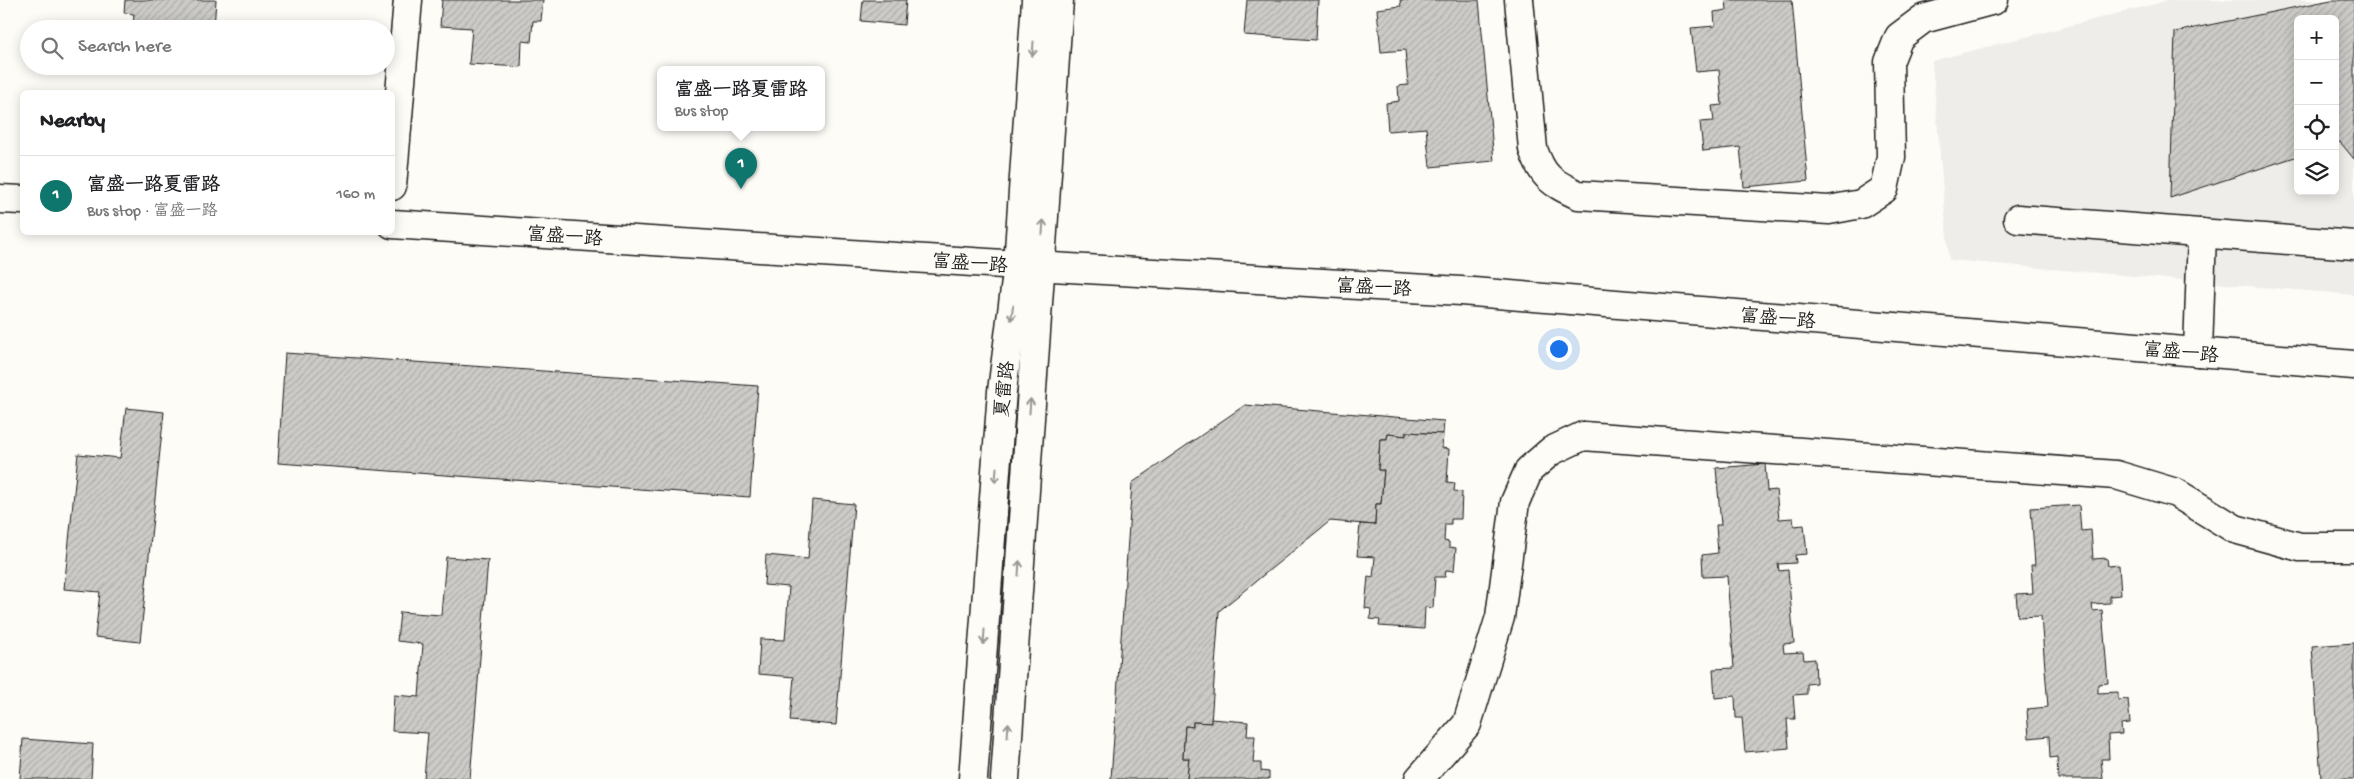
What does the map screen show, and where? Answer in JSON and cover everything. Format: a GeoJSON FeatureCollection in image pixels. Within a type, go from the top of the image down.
{"type":"FeatureCollection","features":[{"type":"Feature","properties":{"kind":"street"},"geometry":{"type":"LineString","coordinates":[[395,151],[408,0]]}},
{"type":"Feature","properties":{"kind":"street","name":"夏雷路"},"geometry":{"type":"LineString","coordinates":[[1005,779],[1029,266],[1036,0]]}},
{"type":"Feature","properties":{"kind":"street","name":"夏雷路"},"geometry":{"type":"LineString","coordinates":[[973,779],[1002,391],[1029,266],[1059,0]]}},
{"type":"Feature","properties":{"kind":"street"},"geometry":{"type":"LineString","coordinates":[[1519,0],[1533,149],[1540,169],[1554,183],[1578,195],[1830,210],[1861,204],[1884,189],[1891,157],[1889,62],[1899,37],[1924,19],[1994,0]]}},
{"type":"Feature","properties":{"kind":"street"},"geometry":{"type":"LineString","coordinates":[[0,199],[20,200]]}},
{"type":"Feature","properties":{"kind":"street"},"geometry":{"type":"LineString","coordinates":[[2018,220],[2354,245]]}},
{"type":"Feature","properties":{"kind":"street","name":"富盛一路"},"geometry":{"type":"LineString","coordinates":[[395,224],[1029,266],[1461,291],[2354,365]]}},
{"type":"Feature","properties":{"kind":"street"},"geometry":{"type":"LineString","coordinates":[[2198,352],[2202,233]]}},
{"type":"Feature","properties":{"kind":"street"},"geometry":{"type":"LineString","coordinates":[[1419,779],[1467,724],[1500,617],[1515,502],[1528,470],[1551,451],[1583,436],[2116,475],[2176,493],[2235,529],[2300,547],[2354,547]]}},
{"type":"Feature","properties":{"kind":"shaded area"},"geometry":{"type":"Polygon","coordinates":[[[2170,0],[2354,0],[2354,295],[1949,260],[1932,61],[2170,0]]]}},
{"type":"Feature","properties":{"kind":"building"},"geometry":{"type":"Polygon","coordinates":[[[125,0],[216,0],[215,20],[134,20],[134,14],[124,13],[125,0]]]}},
{"type":"Feature","properties":{"kind":"building"},"geometry":{"type":"Polygon","coordinates":[[[442,0],[543,0],[541,21],[533,21],[531,42],[522,41],[521,67],[469,64],[472,28],[440,26],[442,0]]]}},
{"type":"Feature","properties":{"kind":"building"},"geometry":{"type":"Polygon","coordinates":[[[863,0],[906,0],[904,25],[861,21],[863,0]]]}},
{"type":"Feature","properties":{"kind":"building"},"geometry":{"type":"Polygon","coordinates":[[[1247,0],[1318,0],[1316,40],[1244,35],[1247,0]]]}},
{"type":"Feature","properties":{"kind":"building"},"geometry":{"type":"Polygon","coordinates":[[[1400,0],[1479,0],[1494,161],[1430,167],[1426,128],[1388,131],[1386,103],[1399,101],[1398,86],[1408,85],[1405,50],[1381,52],[1377,9],[1401,6],[1400,0]]]}},
{"type":"Feature","properties":{"kind":"building"},"geometry":{"type":"Polygon","coordinates":[[[1726,0],[1792,0],[1808,181],[1744,187],[1740,147],[1703,151],[1700,122],[1714,121],[1712,106],[1722,105],[1719,70],[1696,72],[1691,28],[1715,26],[1714,12],[1727,10],[1726,0]]]}},
{"type":"Feature","properties":{"kind":"building"},"geometry":{"type":"Polygon","coordinates":[[[2331,0],[2354,0],[2354,159],[2339,142],[2339,15],[2294,15],[2294,157],[2170,198],[2175,32],[2331,0]]]}},
{"type":"Feature","properties":{"kind":"building"},"geometry":{"type":"Polygon","coordinates":[[[285,353],[758,386],[750,497],[278,463],[285,353]]]}},
{"type":"Feature","properties":{"kind":"building"},"geometry":{"type":"Polygon","coordinates":[[[1245,405],[1444,421],[1443,434],[1406,432],[1406,436],[1388,434],[1387,439],[1380,439],[1378,470],[1384,470],[1381,504],[1376,504],[1375,525],[1330,521],[1219,611],[1211,723],[1193,722],[1193,727],[1185,726],[1183,758],[1189,758],[1187,779],[1111,779],[1132,483],[1245,405]]]}},
{"type":"Feature","properties":{"kind":"building"},"geometry":{"type":"Polygon","coordinates":[[[126,408],[164,412],[140,642],[95,637],[100,592],[64,589],[78,454],[120,458],[126,408]]]}},
{"type":"Feature","properties":{"kind":"building"},"geometry":{"type":"Polygon","coordinates":[[[1406,432],[1443,434],[1442,448],[1449,449],[1447,482],[1455,483],[1454,491],[1462,492],[1461,519],[1451,519],[1451,524],[1445,524],[1444,541],[1449,542],[1449,547],[1456,548],[1454,571],[1446,570],[1445,577],[1435,577],[1433,608],[1425,607],[1424,629],[1379,626],[1380,620],[1370,619],[1371,609],[1365,608],[1368,576],[1373,577],[1375,557],[1357,556],[1360,524],[1375,525],[1376,504],[1381,504],[1384,470],[1378,470],[1380,439],[1387,439],[1388,434],[1406,436],[1406,432]]]}},
{"type":"Feature","properties":{"kind":"building"},"geometry":{"type":"Polygon","coordinates":[[[1765,464],[1767,491],[1776,490],[1779,519],[1793,518],[1794,526],[1804,525],[1807,554],[1795,555],[1796,563],[1778,564],[1779,571],[1788,570],[1794,643],[1783,644],[1784,653],[1803,652],[1804,660],[1815,659],[1816,683],[1807,684],[1807,694],[1793,695],[1795,719],[1787,719],[1789,748],[1745,752],[1742,718],[1736,718],[1735,696],[1715,698],[1713,669],[1734,668],[1727,576],[1703,577],[1702,555],[1718,553],[1716,525],[1721,525],[1716,468],[1765,464]]]}},
{"type":"Feature","properties":{"kind":"building"},"geometry":{"type":"Polygon","coordinates":[[[812,500],[854,504],[836,725],[790,721],[794,677],[758,674],[760,639],[785,640],[789,587],[764,585],[766,555],[808,559],[812,500]]]}},
{"type":"Feature","properties":{"kind":"building"},"geometry":{"type":"Polygon","coordinates":[[[2079,505],[2081,531],[2091,530],[2093,559],[2107,558],[2108,566],[2119,565],[2121,595],[2110,596],[2110,603],[2092,604],[2093,611],[2102,610],[2108,683],[2098,684],[2098,693],[2118,692],[2118,700],[2128,699],[2130,723],[2121,724],[2122,734],[2108,735],[2109,759],[2101,759],[2103,779],[2058,779],[2057,757],[2050,758],[2049,736],[2029,738],[2027,709],[2048,707],[2041,616],[2018,617],[2016,594],[2033,593],[2031,565],[2035,565],[2031,508],[2079,505]]]}},
{"type":"Feature","properties":{"kind":"building"},"geometry":{"type":"Polygon","coordinates":[[[446,557],[488,560],[470,779],[424,778],[428,733],[392,731],[394,695],[419,697],[423,644],[397,641],[400,612],[441,615],[446,557]]]}},
{"type":"Feature","properties":{"kind":"building"},"geometry":{"type":"Polygon","coordinates":[[[2354,643],[2354,779],[2321,779],[2312,646],[2354,643]]]}},
{"type":"Feature","properties":{"kind":"building"},"geometry":{"type":"Polygon","coordinates":[[[1211,719],[1248,722],[1247,736],[1255,736],[1253,763],[1261,763],[1261,771],[1269,772],[1269,779],[1187,779],[1189,758],[1183,758],[1185,726],[1193,727],[1193,722],[1211,723],[1211,719]]]}},
{"type":"Feature","properties":{"kind":"building"},"geometry":{"type":"Polygon","coordinates":[[[23,739],[93,744],[91,779],[20,779],[23,739]]]}},
{"type":"Feature","properties":{"kind":"place","name":"富盛一路夏雷路"},"geometry":{"type":"Point","coordinates":[741,189]}}]}
